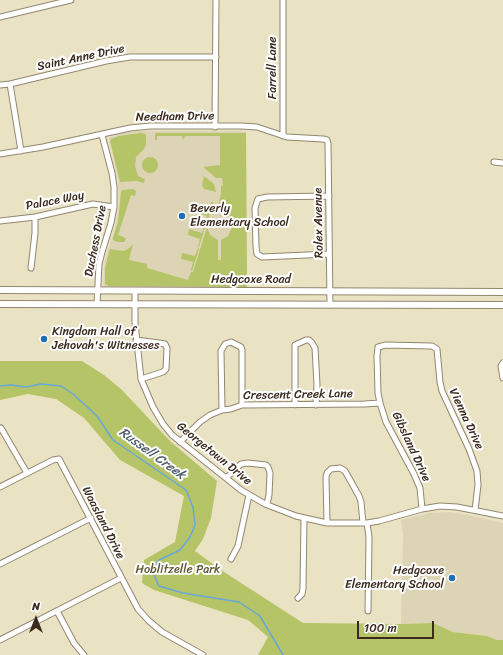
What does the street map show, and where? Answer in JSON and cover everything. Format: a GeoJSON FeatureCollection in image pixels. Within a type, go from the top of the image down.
{"type":"FeatureCollection","features":[{"type":"Feature","properties":{"kind":"main road","name":"Hedgcoxe Road"},"geometry":{"type":"LineString","coordinates":[[0,290],[135,292],[503,292]]}},
{"type":"Feature","properties":{"kind":"main road","name":"Hedgcoxe Road"},"geometry":{"type":"LineString","coordinates":[[0,304],[503,305]]}},
{"type":"Feature","properties":{"kind":"street"},"geometry":{"type":"LineString","coordinates":[[0,16],[71,0]]}},
{"type":"Feature","properties":{"kind":"street"},"geometry":{"type":"LineString","coordinates":[[215,127],[216,0]]}},
{"type":"Feature","properties":{"kind":"street","name":"Farrell Lane"},"geometry":{"type":"LineString","coordinates":[[283,0],[283,136]]}},
{"type":"Feature","properties":{"kind":"street","name":"Saint Anne Drive"},"geometry":{"type":"LineString","coordinates":[[0,85],[130,57],[216,58]]}},
{"type":"Feature","properties":{"kind":"street"},"geometry":{"type":"LineString","coordinates":[[10,84],[21,150]]}},
{"type":"Feature","properties":{"kind":"street","name":"Needham Drive"},"geometry":{"type":"LineString","coordinates":[[0,154],[102,135],[130,128],[241,126],[257,127],[283,136],[327,140]]}},
{"type":"Feature","properties":{"kind":"street","name":"Duchess Drive"},"geometry":{"type":"LineString","coordinates":[[97,304],[102,252],[114,208],[112,173],[102,135]]}},
{"type":"Feature","properties":{"kind":"street","name":"Rolex Avenue"},"geometry":{"type":"LineString","coordinates":[[327,140],[330,305]]}},
{"type":"Feature","properties":{"kind":"street"},"geometry":{"type":"LineString","coordinates":[[494,162],[503,163]]}},
{"type":"Feature","properties":{"kind":"street"},"geometry":{"type":"LineString","coordinates":[[329,196],[267,197],[258,199],[255,208],[257,254],[262,257],[329,254]]}},
{"type":"Feature","properties":{"kind":"street","name":"Palace Way"},"geometry":{"type":"LineString","coordinates":[[0,221],[35,216],[93,204],[114,208]]}},
{"type":"Feature","properties":{"kind":"street"},"geometry":{"type":"LineString","coordinates":[[31,268],[36,232],[35,216]]}},
{"type":"Feature","properties":{"kind":"street","name":"Georgetown Drive"},"geometry":{"type":"LineString","coordinates":[[135,292],[136,340],[142,379],[156,413],[180,442],[226,478],[232,485],[267,504],[304,518],[326,523],[365,523],[379,521],[422,509],[440,506],[457,507],[503,516]]}},
{"type":"Feature","properties":{"kind":"street"},"geometry":{"type":"LineString","coordinates":[[136,340],[165,344],[167,348],[166,369],[163,372],[142,379]]}},
{"type":"Feature","properties":{"kind":"street"},"geometry":{"type":"LineString","coordinates":[[295,405],[295,345],[306,340],[309,340],[315,348],[317,385],[316,405]]}},
{"type":"Feature","properties":{"kind":"street"},"geometry":{"type":"LineString","coordinates":[[222,410],[221,351],[225,344],[231,342],[241,347],[242,350],[242,405]]}},
{"type":"Feature","properties":{"kind":"street","name":"Vienna Drive"},"geometry":{"type":"LineString","coordinates":[[378,348],[386,345],[432,346],[437,349],[442,391],[469,449],[477,471],[478,485],[475,510]]}},
{"type":"Feature","properties":{"kind":"street","name":"Gibsland Drive"},"geometry":{"type":"LineString","coordinates":[[378,348],[378,393],[380,403],[386,422],[420,488],[422,509]]}},
{"type":"Feature","properties":{"kind":"street"},"geometry":{"type":"LineString","coordinates":[[503,363],[501,366],[503,378]]}},
{"type":"Feature","properties":{"kind":"street","name":"Crescent Creek Lane"},"geometry":{"type":"LineString","coordinates":[[180,442],[200,422],[210,415],[242,405],[380,403]]}},
{"type":"Feature","properties":{"kind":"street"},"geometry":{"type":"LineString","coordinates":[[0,487],[27,473],[1,428]]}},
{"type":"Feature","properties":{"kind":"street","name":"Waasland Drive"},"geometry":{"type":"LineString","coordinates":[[27,473],[53,460],[59,459],[138,609],[149,622],[162,632],[203,655]]}},
{"type":"Feature","properties":{"kind":"street"},"geometry":{"type":"LineString","coordinates":[[226,478],[241,464],[248,463],[266,465],[270,473],[267,504]]}},
{"type":"Feature","properties":{"kind":"street"},"geometry":{"type":"LineString","coordinates":[[326,523],[327,473],[331,469],[340,468],[345,471],[359,496],[368,537],[368,611]]}},
{"type":"Feature","properties":{"kind":"street"},"geometry":{"type":"LineString","coordinates":[[232,559],[238,546],[249,495]]}},
{"type":"Feature","properties":{"kind":"street"},"geometry":{"type":"LineString","coordinates":[[0,564],[91,518]]}},
{"type":"Feature","properties":{"kind":"street"},"geometry":{"type":"LineString","coordinates":[[298,598],[302,594],[303,588],[304,518]]}},
{"type":"Feature","properties":{"kind":"street"},"geometry":{"type":"LineString","coordinates":[[0,640],[121,578]]}},
{"type":"Feature","properties":{"kind":"street"},"geometry":{"type":"LineString","coordinates":[[57,611],[74,643],[84,655]]}},
{"type":"Feature","properties":{"kind":"shaded area","name":"Beverly Elementary School"},"geometry":{"type":"Polygon","coordinates":[[[142,131],[246,131],[247,287],[105,287],[103,285],[105,259],[115,228],[119,205],[118,180],[109,138],[122,133],[142,131]]]}},
{"type":"Feature","properties":{"kind":"shaded area","name":"Hedgcoxe Elementary School"},"geometry":{"type":"Polygon","coordinates":[[[449,512],[503,523],[503,640],[497,640],[487,636],[453,632],[433,623],[401,624],[403,534],[401,520],[429,513],[449,512]]]}},
{"type":"Feature","properties":{"kind":"green space"},"geometry":{"type":"Polygon","coordinates":[[[140,133],[146,134],[146,145],[136,157],[135,166],[138,176],[145,179],[144,183],[137,181],[120,182],[110,141],[111,139],[119,136],[140,133]]]}},
{"type":"Feature","properties":{"kind":"green space"},"geometry":{"type":"Polygon","coordinates":[[[156,133],[246,133],[247,287],[109,286],[105,284],[105,268],[110,249],[123,251],[128,249],[133,244],[129,260],[147,264],[147,268],[188,280],[191,272],[193,272],[207,227],[210,235],[218,240],[218,260],[221,260],[221,240],[228,236],[232,225],[231,220],[220,211],[218,207],[221,186],[223,185],[222,178],[216,178],[203,167],[220,165],[220,136],[185,136],[183,140],[182,136],[157,136],[157,140],[155,140],[156,133]]]}},
{"type":"Feature","properties":{"kind":"green space"},"geometry":{"type":"Polygon","coordinates":[[[147,157],[153,157],[158,162],[156,171],[153,173],[147,173],[142,168],[142,162],[147,157]]]}},
{"type":"Feature","properties":{"kind":"green space"},"geometry":{"type":"Polygon","coordinates":[[[204,176],[214,184],[216,192],[204,189],[202,185],[204,176]]]}},
{"type":"Feature","properties":{"kind":"green space"},"geometry":{"type":"Polygon","coordinates":[[[134,189],[136,191],[135,196],[131,195],[118,235],[126,239],[124,242],[118,242],[113,240],[113,238],[118,222],[121,192],[122,190],[134,189]]]}},
{"type":"Feature","properties":{"kind":"green space"},"geometry":{"type":"Polygon","coordinates":[[[211,202],[213,202],[207,224],[205,223],[207,216],[194,212],[196,205],[209,209],[211,202]]]}},
{"type":"Feature","properties":{"kind":"green space"},"geometry":{"type":"Polygon","coordinates":[[[204,225],[205,227],[198,247],[200,239],[188,235],[189,229],[202,233],[204,225]]]}},
{"type":"Feature","properties":{"kind":"green space"},"geometry":{"type":"Polygon","coordinates":[[[198,248],[199,249],[192,271],[193,262],[181,259],[182,253],[195,256],[198,248]]]}},
{"type":"Feature","properties":{"kind":"green space","name":"Hoblitzelle Park"},"geometry":{"type":"Polygon","coordinates":[[[0,361],[82,361],[104,375],[122,390],[171,442],[217,481],[211,518],[203,539],[195,551],[221,570],[303,623],[433,623],[453,632],[487,636],[497,640],[503,640],[503,655],[258,655],[268,637],[248,620],[154,590],[142,583],[144,560],[175,542],[184,496],[120,460],[84,418],[56,399],[28,394],[0,400],[0,361]]]}},
{"type":"Feature","properties":{"kind":"waterway","name":"Russell Creek"},"geometry":{"type":"LineString","coordinates":[[0,386],[11,385],[26,387],[41,384],[61,386],[73,394],[97,416],[113,440],[186,490],[193,507],[195,525],[190,537],[180,550],[159,560],[152,571],[159,586],[183,593],[239,602],[260,616],[283,655]]}},
{"type":"Feature","properties":{"kind":"place","name":"Beverly Elementary School"},"geometry":{"type":"Point","coordinates":[182,216]}},
{"type":"Feature","properties":{"kind":"place","name":"Kingdom Hall of Jehovah's Witnesses"},"geometry":{"type":"Point","coordinates":[44,339]}},
{"type":"Feature","properties":{"kind":"place","name":"Hedgcoxe Elementary School"},"geometry":{"type":"Point","coordinates":[452,578]}}]}
